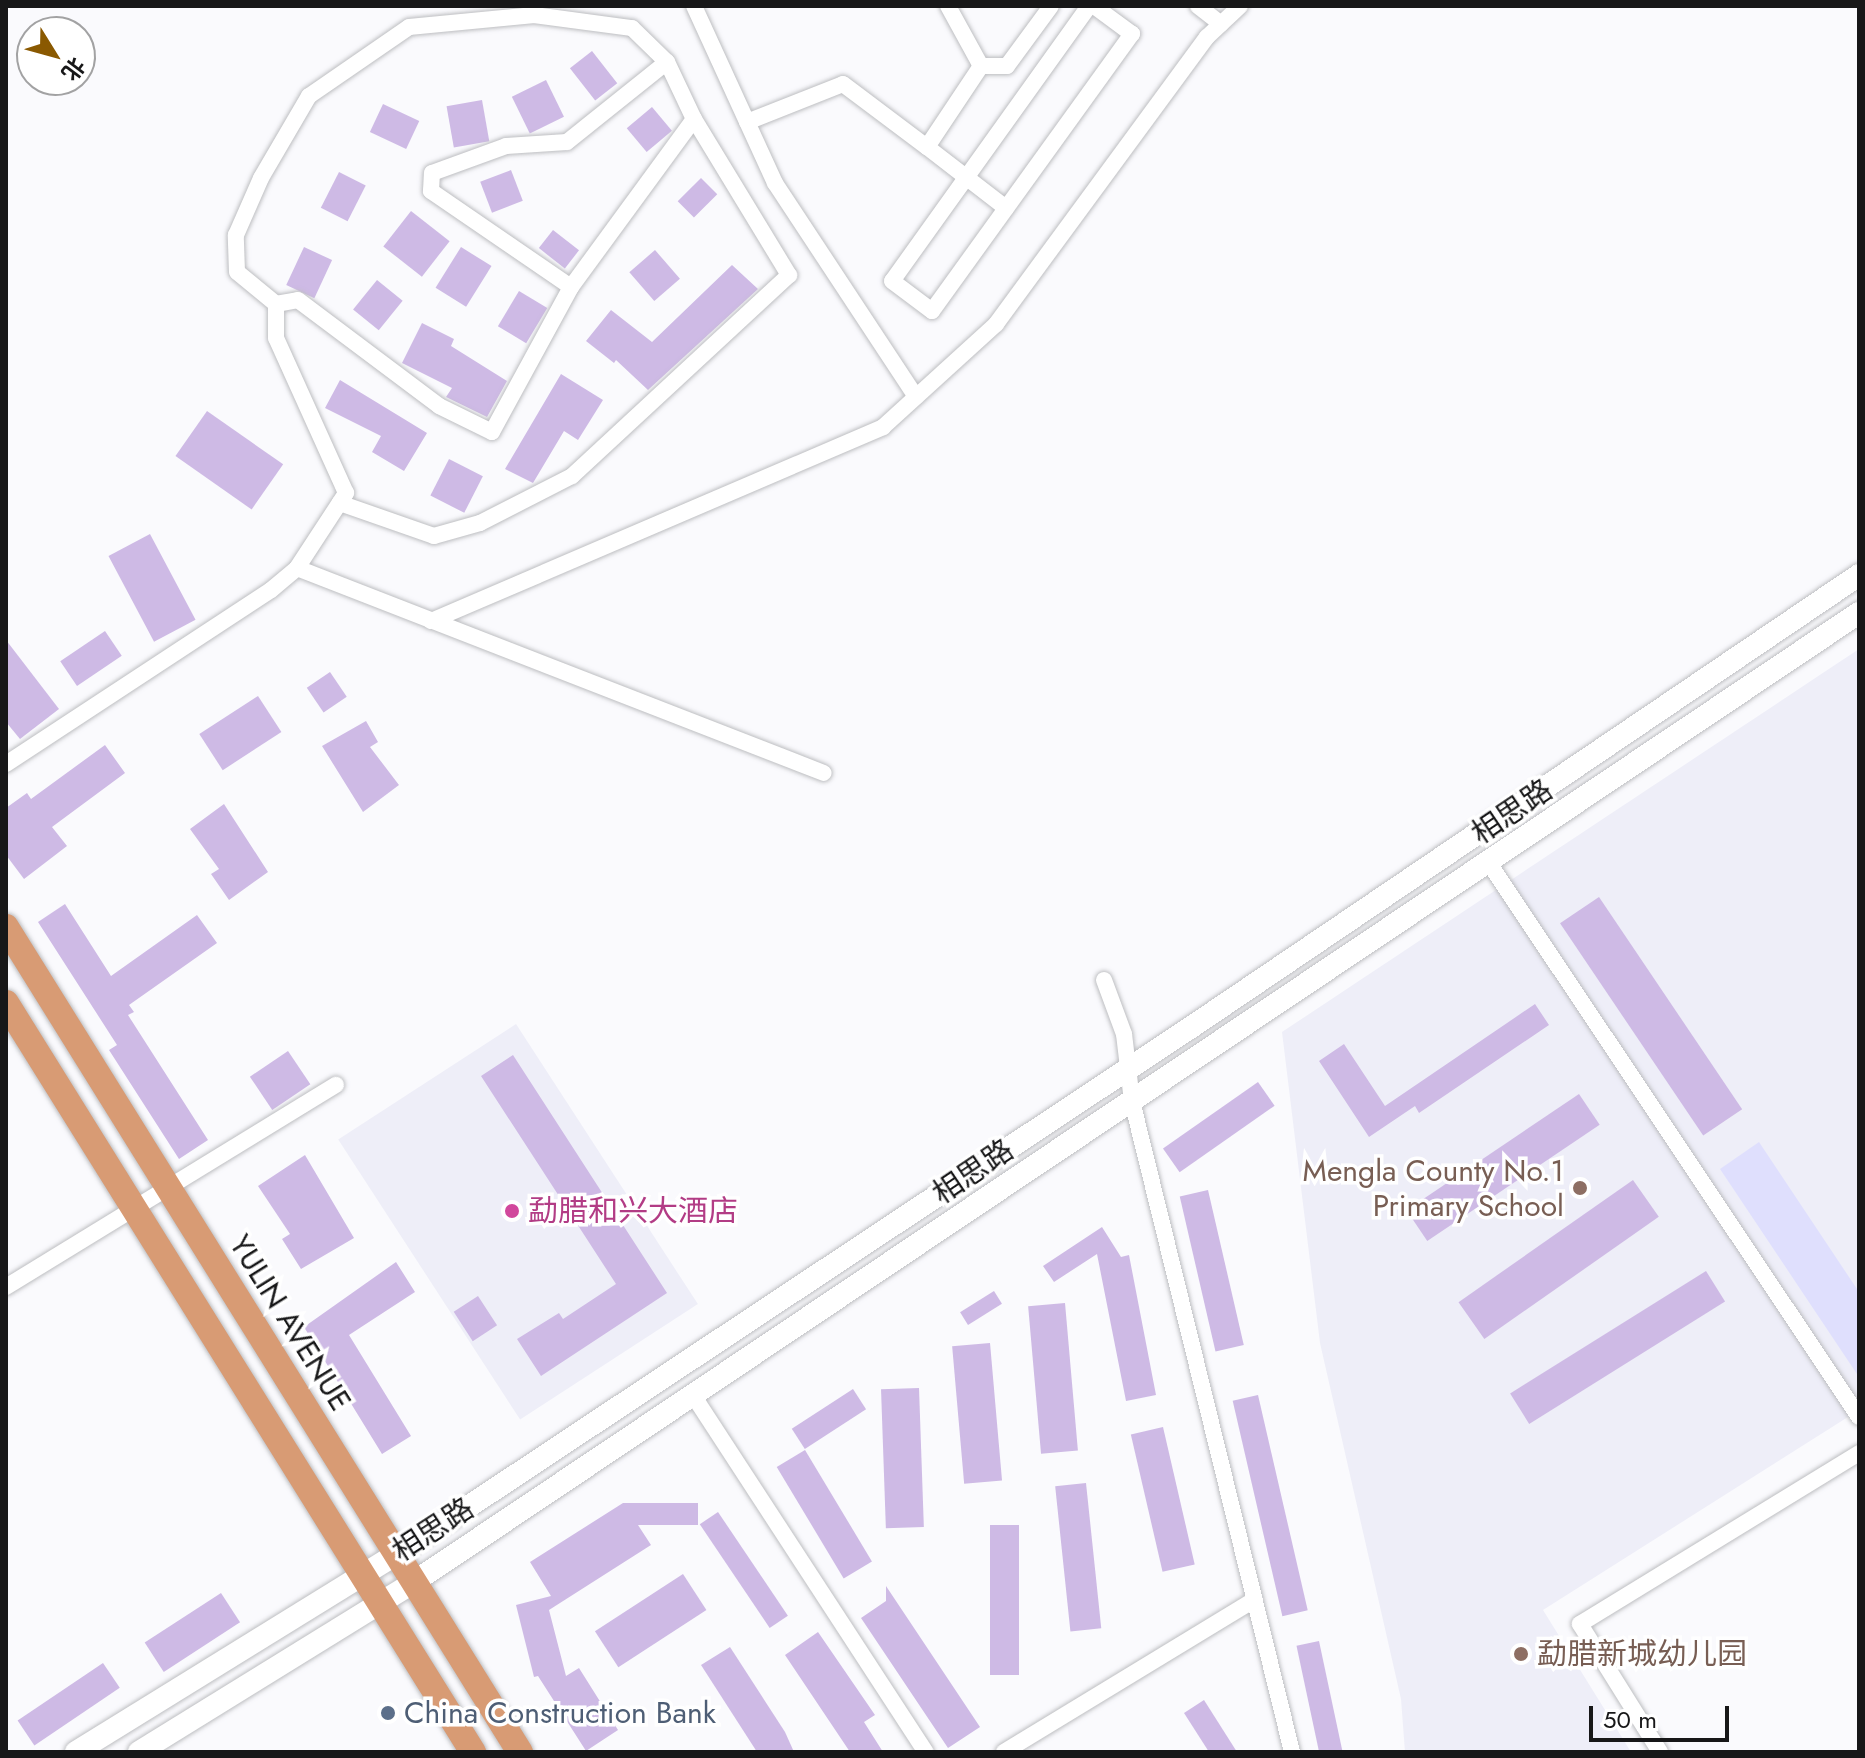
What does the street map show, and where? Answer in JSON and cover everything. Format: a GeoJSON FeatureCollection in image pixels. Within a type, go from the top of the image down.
{"type":"FeatureCollection","features":[{"type":"Feature","properties":{"kind":"highway","name":"YULIN AVENUE"},"geometry":{"type":"LineString","coordinates":[[6,927],[520,1752]]}},
{"type":"Feature","properties":{"kind":"highway"},"geometry":{"type":"LineString","coordinates":[[6,1003],[473,1752]]}},
{"type":"Feature","properties":{"kind":"main road","name":"相思路"},"geometry":{"type":"LineString","coordinates":[[76,1752],[397,1554],[1128,1069],[1859,575]]}},
{"type":"Feature","properties":{"kind":"main road","name":"相思路"},"geometry":{"type":"LineString","coordinates":[[139,1752],[414,1582],[1859,613]]}},
{"type":"Feature","properties":{"kind":"street"},"geometry":{"type":"LineString","coordinates":[[694,6],[775,183],[916,397]]}},
{"type":"Feature","properties":{"kind":"street"},"geometry":{"type":"LineString","coordinates":[[948,6],[981,66]]}},
{"type":"Feature","properties":{"kind":"street"},"geometry":{"type":"LineString","coordinates":[[981,66],[1007,66],[1051,6]]}},
{"type":"Feature","properties":{"kind":"street"},"geometry":{"type":"LineString","coordinates":[[1092,6],[1132,34],[932,311],[892,281],[1092,6]]}},
{"type":"Feature","properties":{"kind":"street"},"geometry":{"type":"LineString","coordinates":[[1198,6],[1221,24]]}},
{"type":"Feature","properties":{"kind":"street"},"geometry":{"type":"LineString","coordinates":[[431,621],[883,427],[996,324],[1221,24],[1240,6]]}},
{"type":"Feature","properties":{"kind":"street"},"geometry":{"type":"LineString","coordinates":[[340,503],[434,536],[480,523],[572,476],[789,275],[694,119],[667,62],[632,28],[534,15],[409,27],[309,96],[261,178],[236,235],[237,272],[276,304],[298,300],[439,406],[492,432],[571,287],[694,119]]}},
{"type":"Feature","properties":{"kind":"street"},"geometry":{"type":"LineString","coordinates":[[571,287],[431,191],[432,173],[506,146],[567,142],[667,62]]}},
{"type":"Feature","properties":{"kind":"street"},"geometry":{"type":"LineString","coordinates":[[927,147],[981,66]]}},
{"type":"Feature","properties":{"kind":"street"},"geometry":{"type":"LineString","coordinates":[[747,122],[843,84],[1006,208]]}},
{"type":"Feature","properties":{"kind":"street"},"geometry":{"type":"LineString","coordinates":[[6,764],[297,568],[346,493],[276,338],[276,304]]}},
{"type":"Feature","properties":{"kind":"street"},"geometry":{"type":"LineString","coordinates":[[297,568],[824,773]]}},
{"type":"Feature","properties":{"kind":"street"},"geometry":{"type":"LineString","coordinates":[[1489,863],[1859,1417]]}},
{"type":"Feature","properties":{"kind":"street"},"geometry":{"type":"LineString","coordinates":[[1104,980],[1124,1034],[1132,1101],[1292,1752]]}},
{"type":"Feature","properties":{"kind":"street"},"geometry":{"type":"LineString","coordinates":[[6,1287],[336,1085]]}},
{"type":"Feature","properties":{"kind":"street"},"geometry":{"type":"LineString","coordinates":[[693,1395],[926,1752]]}},
{"type":"Feature","properties":{"kind":"street"},"geometry":{"type":"LineString","coordinates":[[1660,1752],[1580,1624],[1859,1453]]}},
{"type":"Feature","properties":{"kind":"street"},"geometry":{"type":"LineString","coordinates":[[1004,1752],[1254,1600]]}},
{"type":"Feature","properties":{"kind":"shaded area","name":"Mengla County No.1 Primary School"},"geometry":{"type":"Polygon","coordinates":[[[1859,649],[1859,1410],[1543,1610],[1631,1752],[1405,1752],[1401,1699],[1320,1343],[1282,1032],[1859,649]]]}},
{"type":"Feature","properties":{"kind":"shaded area","name":"勐腊和兴大酒店"},"geometry":{"type":"Polygon","coordinates":[[[516,1024],[698,1304],[520,1420],[338,1139],[516,1024]]]}},
{"type":"Feature","properties":{"kind":"shaded area"},"geometry":{"type":"Polygon","coordinates":[[[1759,1142],[1859,1292],[1859,1377],[1720,1169],[1759,1142]]]}},
{"type":"Feature","properties":{"kind":"building"},"geometry":{"type":"Polygon","coordinates":[[[592,51],[617,83],[595,101],[570,68],[592,51]]]}},
{"type":"Feature","properties":{"kind":"building"},"geometry":{"type":"Polygon","coordinates":[[[546,80],[564,117],[530,134],[512,97],[546,80]]]}},
{"type":"Feature","properties":{"kind":"building"},"geometry":{"type":"Polygon","coordinates":[[[482,100],[489,141],[454,148],[447,106],[482,100]]]}},
{"type":"Feature","properties":{"kind":"building"},"geometry":{"type":"Polygon","coordinates":[[[383,104],[419,121],[406,149],[370,132],[383,104]]]}},
{"type":"Feature","properties":{"kind":"building"},"geometry":{"type":"Polygon","coordinates":[[[652,107],[672,131],[647,152],[627,128],[652,107]]]}},
{"type":"Feature","properties":{"kind":"building"},"geometry":{"type":"Polygon","coordinates":[[[511,170],[523,201],[492,213],[480,182],[511,170]]]}},
{"type":"Feature","properties":{"kind":"building"},"geometry":{"type":"Polygon","coordinates":[[[339,172],[366,186],[348,221],[321,208],[339,172]]]}},
{"type":"Feature","properties":{"kind":"building"},"geometry":{"type":"Polygon","coordinates":[[[701,178],[717,194],[694,218],[678,201],[701,178]]]}},
{"type":"Feature","properties":{"kind":"building"},"geometry":{"type":"Polygon","coordinates":[[[411,211],[450,241],[422,277],[383,246],[411,211]]]}},
{"type":"Feature","properties":{"kind":"building"},"geometry":{"type":"Polygon","coordinates":[[[553,230],[579,250],[565,268],[539,248],[553,230]]]}},
{"type":"Feature","properties":{"kind":"building"},"geometry":{"type":"Polygon","coordinates":[[[304,247],[332,260],[314,298],[286,285],[304,247]]]}},
{"type":"Feature","properties":{"kind":"building"},"geometry":{"type":"Polygon","coordinates":[[[461,247],[492,266],[466,307],[436,288],[461,247]]]}},
{"type":"Feature","properties":{"kind":"building"},"geometry":{"type":"Polygon","coordinates":[[[655,250],[680,279],[654,301],[629,272],[655,250]]]}},
{"type":"Feature","properties":{"kind":"building"},"geometry":{"type":"Polygon","coordinates":[[[732,265],[758,289],[648,390],[616,360],[614,363],[586,341],[611,310],[652,342],[732,265]]]}},
{"type":"Feature","properties":{"kind":"building"},"geometry":{"type":"Polygon","coordinates":[[[377,280],[403,301],[379,330],[353,310],[377,280]]]}},
{"type":"Feature","properties":{"kind":"building"},"geometry":{"type":"Polygon","coordinates":[[[519,291],[547,308],[526,343],[498,326],[519,291]]]}},
{"type":"Feature","properties":{"kind":"building"},"geometry":{"type":"Polygon","coordinates":[[[422,323],[454,339],[451,346],[507,381],[487,417],[446,397],[452,388],[402,363],[422,323]]]}},
{"type":"Feature","properties":{"kind":"building"},"geometry":{"type":"Polygon","coordinates":[[[561,374],[603,400],[578,440],[564,431],[533,483],[505,469],[561,374]]]}},
{"type":"Feature","properties":{"kind":"building"},"geometry":{"type":"Polygon","coordinates":[[[340,380],[427,433],[404,471],[372,452],[381,436],[325,408],[340,380]]]}},
{"type":"Feature","properties":{"kind":"building"},"geometry":{"type":"Polygon","coordinates":[[[207,411],[283,464],[252,509],[175,456],[207,411]]]}},
{"type":"Feature","properties":{"kind":"building"},"geometry":{"type":"Polygon","coordinates":[[[449,459],[483,476],[464,513],[430,496],[449,459]]]}},
{"type":"Feature","properties":{"kind":"building"},"geometry":{"type":"Polygon","coordinates":[[[150,534],[196,620],[154,642],[109,556],[150,534]]]}},
{"type":"Feature","properties":{"kind":"building"},"geometry":{"type":"Polygon","coordinates":[[[105,631],[122,656],[77,686],[60,661],[105,631]]]}},
{"type":"Feature","properties":{"kind":"building"},"geometry":{"type":"Polygon","coordinates":[[[6,640],[59,709],[20,739],[6,722],[6,640]]]}},
{"type":"Feature","properties":{"kind":"building"},"geometry":{"type":"Polygon","coordinates":[[[330,672],[347,697],[324,713],[307,688],[330,672]]]}},
{"type":"Feature","properties":{"kind":"building"},"geometry":{"type":"Polygon","coordinates":[[[258,696],[281,732],[223,770],[199,734],[258,696]]]}},
{"type":"Feature","properties":{"kind":"building"},"geometry":{"type":"Polygon","coordinates":[[[366,721],[378,742],[370,747],[399,785],[363,812],[322,746],[366,721]]]}},
{"type":"Feature","properties":{"kind":"building"},"geometry":{"type":"Polygon","coordinates":[[[105,745],[125,773],[52,827],[67,846],[24,879],[6,855],[6,808],[27,793],[31,799],[105,745]]]}},
{"type":"Feature","properties":{"kind":"building"},"geometry":{"type":"Polygon","coordinates":[[[224,804],[268,872],[229,900],[211,874],[219,869],[190,829],[224,804]]]}},
{"type":"Feature","properties":{"kind":"building"},"geometry":{"type":"Polygon","coordinates":[[[1599,897],[1742,1109],[1703,1136],[1560,923],[1599,897]]]}},
{"type":"Feature","properties":{"kind":"building"},"geometry":{"type":"Polygon","coordinates":[[[65,904],[111,976],[197,915],[217,943],[129,1005],[134,1012],[128,1015],[208,1140],[179,1159],[109,1050],[117,1045],[38,922],[65,904]]]}},
{"type":"Feature","properties":{"kind":"building"},"geometry":{"type":"Polygon","coordinates":[[[1535,1004],[1549,1025],[1419,1113],[1415,1106],[1369,1137],[1319,1061],[1344,1044],[1385,1106],[1535,1004]]]}},
{"type":"Feature","properties":{"kind":"building"},"geometry":{"type":"Polygon","coordinates":[[[288,1051],[310,1084],[272,1110],[250,1077],[288,1051]]]}},
{"type":"Feature","properties":{"kind":"building"},"geometry":{"type":"Polygon","coordinates":[[[513,1055],[667,1293],[541,1376],[517,1339],[559,1313],[563,1319],[616,1284],[481,1076],[513,1055]]]}},
{"type":"Feature","properties":{"kind":"building"},"geometry":{"type":"Polygon","coordinates":[[[1258,1082],[1275,1106],[1180,1172],[1163,1149],[1258,1082]]]}},
{"type":"Feature","properties":{"kind":"building"},"geometry":{"type":"Polygon","coordinates":[[[1579,1094],[1600,1125],[1427,1241],[1407,1210],[1579,1094]]]}},
{"type":"Feature","properties":{"kind":"building"},"geometry":{"type":"Polygon","coordinates":[[[305,1155],[354,1238],[301,1269],[282,1239],[290,1234],[258,1186],[305,1155]]]}},
{"type":"Feature","properties":{"kind":"building"},"geometry":{"type":"Polygon","coordinates":[[[1633,1180],[1659,1217],[1484,1339],[1459,1302],[1633,1180]]]}},
{"type":"Feature","properties":{"kind":"building"},"geometry":{"type":"Polygon","coordinates":[[[1208,1190],[1244,1345],[1216,1351],[1180,1197],[1208,1190]]]}},
{"type":"Feature","properties":{"kind":"building"},"geometry":{"type":"Polygon","coordinates":[[[1102,1227],[1121,1257],[1129,1255],[1156,1395],[1126,1401],[1097,1254],[1054,1282],[1043,1266],[1102,1227]]]}},
{"type":"Feature","properties":{"kind":"building"},"geometry":{"type":"Polygon","coordinates":[[[396,1262],[415,1292],[349,1335],[411,1436],[382,1454],[304,1327],[396,1262]]]}},
{"type":"Feature","properties":{"kind":"building"},"geometry":{"type":"Polygon","coordinates":[[[1706,1271],[1725,1302],[1529,1424],[1510,1393],[1706,1271]]]}},
{"type":"Feature","properties":{"kind":"building"},"geometry":{"type":"Polygon","coordinates":[[[994,1291],[1002,1304],[968,1325],[960,1312],[994,1291]]]}},
{"type":"Feature","properties":{"kind":"building"},"geometry":{"type":"Polygon","coordinates":[[[478,1296],[497,1325],[473,1341],[454,1312],[478,1296]]]}},
{"type":"Feature","properties":{"kind":"building"},"geometry":{"type":"Polygon","coordinates":[[[1065,1303],[1078,1450],[1041,1454],[1028,1306],[1065,1303]]]}},
{"type":"Feature","properties":{"kind":"building"},"geometry":{"type":"Polygon","coordinates":[[[990,1343],[1002,1480],[964,1484],[952,1346],[990,1343]]]}},
{"type":"Feature","properties":{"kind":"building"},"geometry":{"type":"Polygon","coordinates":[[[919,1388],[924,1527],[886,1528],[881,1389],[919,1388]]]}},
{"type":"Feature","properties":{"kind":"building"},"geometry":{"type":"Polygon","coordinates":[[[853,1389],[866,1409],[805,1449],[792,1429],[853,1389]]]}},
{"type":"Feature","properties":{"kind":"building"},"geometry":{"type":"Polygon","coordinates":[[[1258,1395],[1308,1610],[1282,1616],[1233,1401],[1258,1395]]]}},
{"type":"Feature","properties":{"kind":"building"},"geometry":{"type":"Polygon","coordinates":[[[1163,1427],[1195,1564],[1163,1572],[1131,1434],[1163,1427]]]}},
{"type":"Feature","properties":{"kind":"building"},"geometry":{"type":"Polygon","coordinates":[[[805,1450],[872,1561],[844,1578],[777,1467],[805,1450]]]}},
{"type":"Feature","properties":{"kind":"building"},"geometry":{"type":"Polygon","coordinates":[[[1086,1483],[1101,1628],[1070,1631],[1055,1486],[1086,1483]]]}},
{"type":"Feature","properties":{"kind":"building"},"geometry":{"type":"Polygon","coordinates":[[[623,1503],[698,1503],[698,1525],[638,1525],[651,1545],[549,1610],[566,1676],[579,1668],[618,1730],[586,1751],[538,1676],[534,1677],[516,1605],[551,1596],[530,1562],[623,1503]]]}},
{"type":"Feature","properties":{"kind":"building"},"geometry":{"type":"Polygon","coordinates":[[[718,1512],[788,1616],[770,1628],[700,1524],[718,1512]]]}},
{"type":"Feature","properties":{"kind":"building"},"geometry":{"type":"Polygon","coordinates":[[[990,1525],[1019,1525],[1019,1675],[990,1675],[990,1525]]]}},
{"type":"Feature","properties":{"kind":"building"},"geometry":{"type":"Polygon","coordinates":[[[683,1574],[706,1610],[618,1667],[595,1631],[683,1574]]]}},
{"type":"Feature","properties":{"kind":"building"},"geometry":{"type":"Polygon","coordinates":[[[886,1586],[980,1727],[948,1748],[861,1618],[886,1601],[886,1586]]]}},
{"type":"Feature","properties":{"kind":"building"},"geometry":{"type":"Polygon","coordinates":[[[221,1593],[240,1622],[164,1672],[145,1643],[221,1593]]]}},
{"type":"Feature","properties":{"kind":"building"},"geometry":{"type":"Polygon","coordinates":[[[818,1632],[875,1715],[864,1722],[883,1752],[850,1752],[785,1655],[818,1632]]]}},
{"type":"Feature","properties":{"kind":"building"},"geometry":{"type":"Polygon","coordinates":[[[1319,1641],[1342,1752],[1319,1752],[1297,1646],[1319,1641]]]}},
{"type":"Feature","properties":{"kind":"building"},"geometry":{"type":"Polygon","coordinates":[[[730,1647],[785,1732],[794,1752],[757,1752],[701,1665],[730,1647]]]}},
{"type":"Feature","properties":{"kind":"building"},"geometry":{"type":"Polygon","coordinates":[[[103,1663],[120,1688],[34,1745],[18,1721],[103,1663]]]}},
{"type":"Feature","properties":{"kind":"building"},"geometry":{"type":"Polygon","coordinates":[[[1204,1700],[1237,1752],[1209,1752],[1184,1713],[1204,1700]]]}},
{"type":"Feature","properties":{"kind":"place","name":"Mengla County No.1 Primary School"},"geometry":{"type":"Point","coordinates":[1580,1188]}},
{"type":"Feature","properties":{"kind":"place","name":"勐腊和兴大酒店"},"geometry":{"type":"Point","coordinates":[512,1211]}},
{"type":"Feature","properties":{"kind":"place","name":"勐腊新城幼儿园"},"geometry":{"type":"Point","coordinates":[1521,1654]}},
{"type":"Feature","properties":{"kind":"place","name":"China Construction Bank"},"geometry":{"type":"Point","coordinates":[388,1713]}}]}
